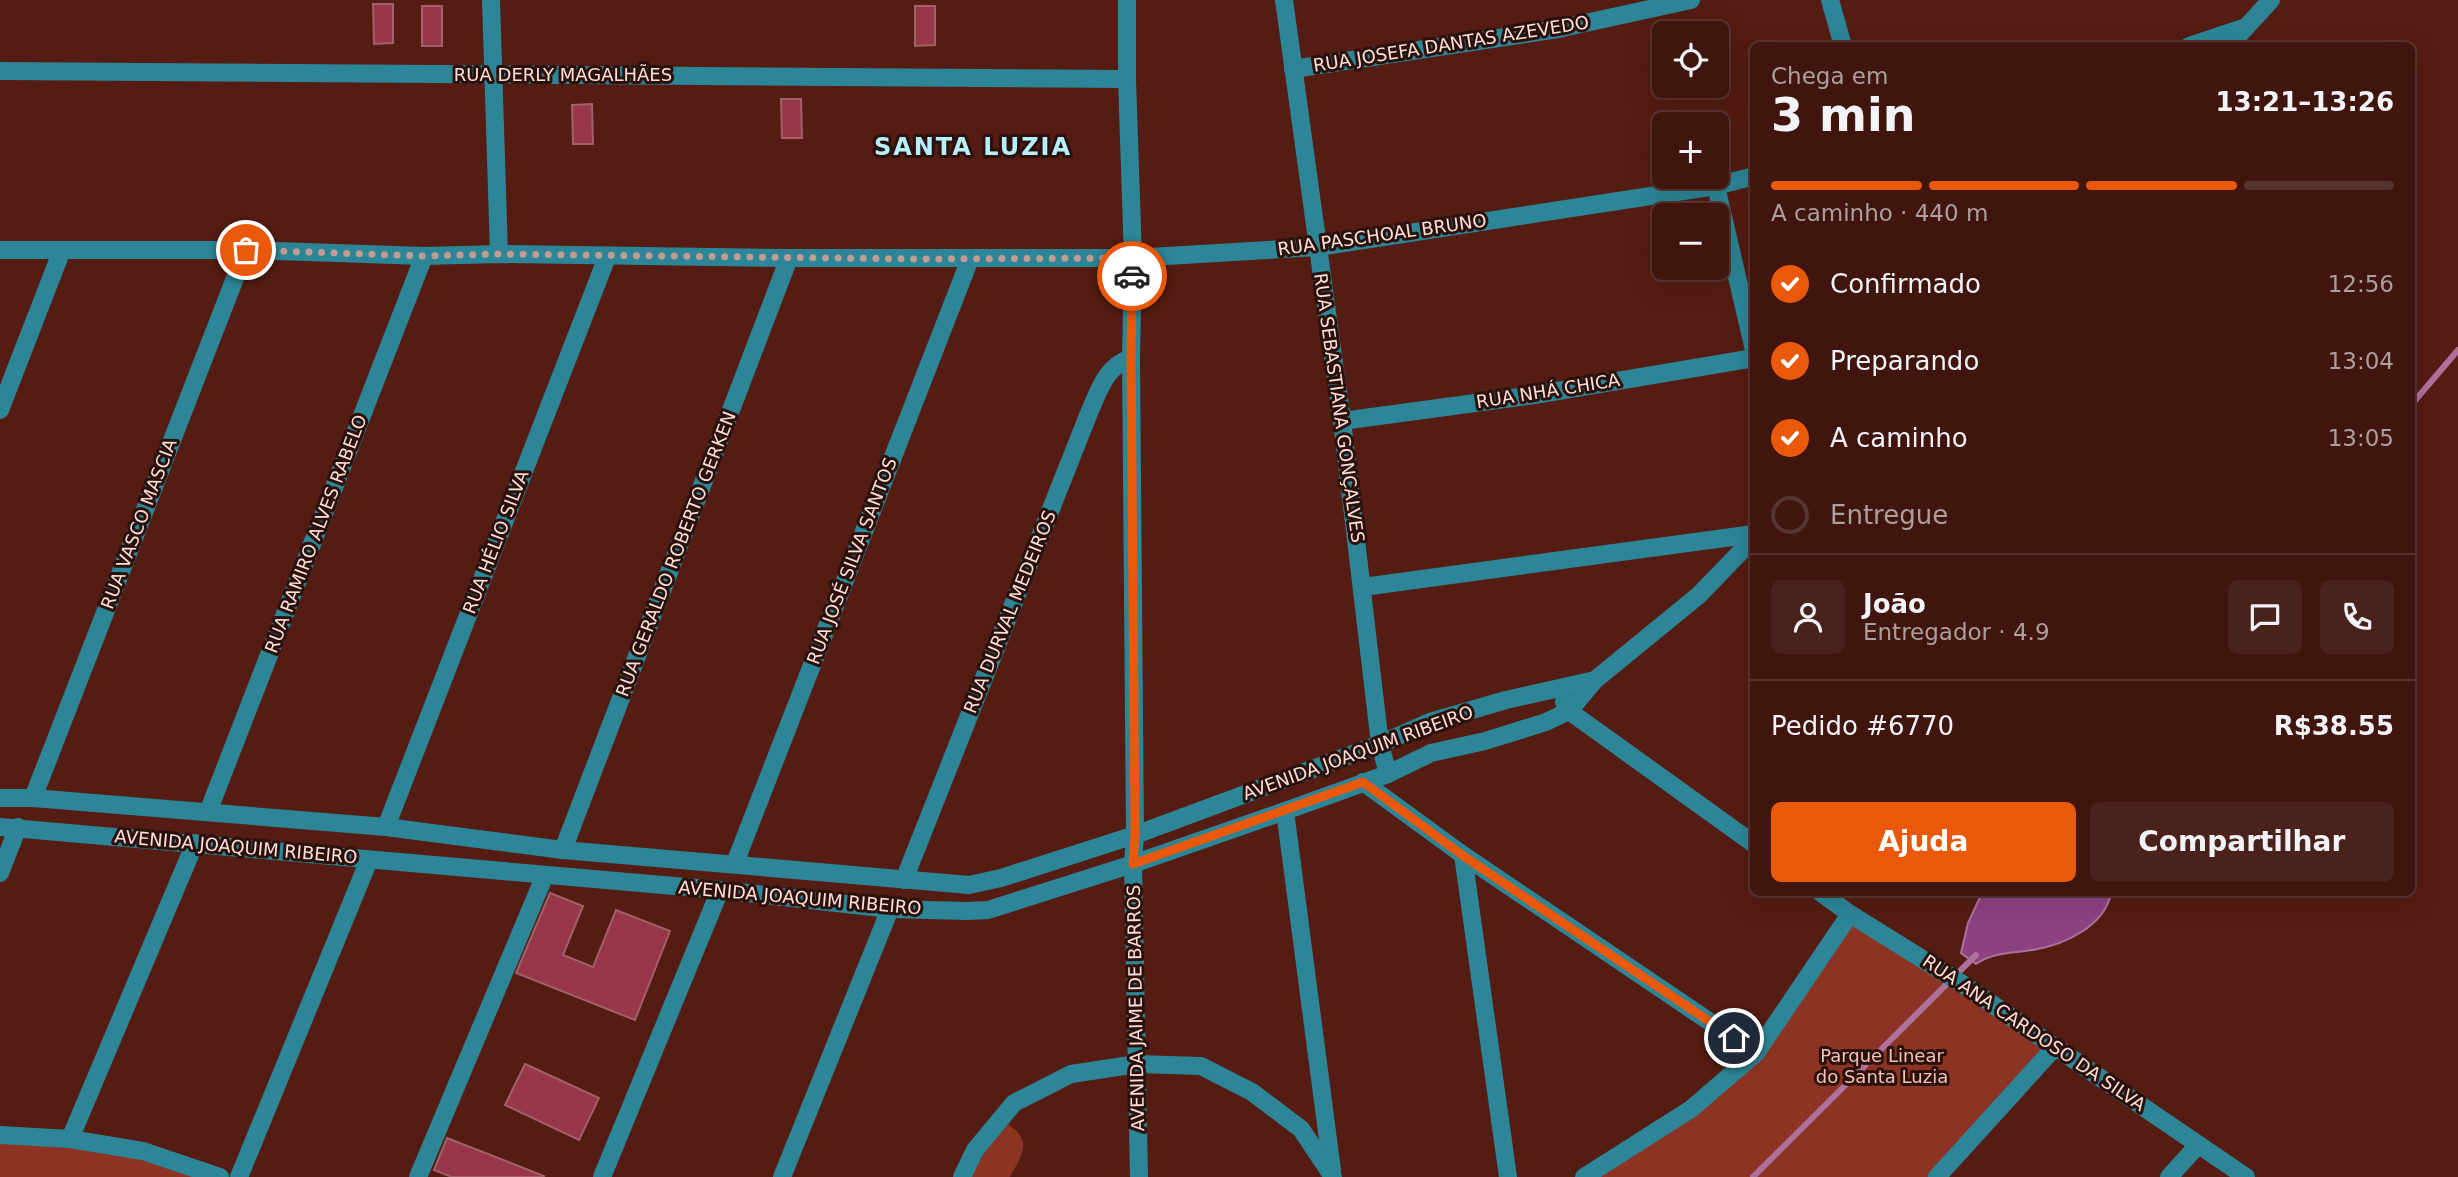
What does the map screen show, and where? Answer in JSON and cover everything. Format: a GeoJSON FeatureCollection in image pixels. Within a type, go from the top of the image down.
{"type":"FeatureCollection","features":[{"type":"Feature","properties":{"kind":"street"},"geometry":{"type":"LineString","coordinates":[[491,0],[499,254]]}},
{"type":"Feature","properties":{"kind":"street","name":"AVENIDA JAIME DE BARROS"},"geometry":{"type":"LineString","coordinates":[[1127,0],[1133,258],[1133,864],[1139,1177]]}},
{"type":"Feature","properties":{"kind":"street","name":"RUA SEBASTIANA GONÇALVES"},"geometry":{"type":"LineString","coordinates":[[1284,0],[1342,421],[1380,744],[1388,774]]}},
{"type":"Feature","properties":{"kind":"street","name":"RUA JOSEFA DANTAS AZEVEDO"},"geometry":{"type":"LineString","coordinates":[[1293,69],[1558,29],[1691,0]]}},
{"type":"Feature","properties":{"kind":"street"},"geometry":{"type":"LineString","coordinates":[[1830,0],[1842,42]]}},
{"type":"Feature","properties":{"kind":"street"},"geometry":{"type":"LineString","coordinates":[[2232,42],[2271,0]]}},
{"type":"Feature","properties":{"kind":"street"},"geometry":{"type":"LineString","coordinates":[[2201,42],[2246,27]]}},
{"type":"Feature","properties":{"kind":"street","name":"RUA DERLY MAGALHÃES"},"geometry":{"type":"LineString","coordinates":[[0,71],[1127,79]]}},
{"type":"Feature","properties":{"kind":"street","name":"RUA PASCHOAL BRUNO"},"geometry":{"type":"LineString","coordinates":[[1729,183],[1750,177]]}},
{"type":"Feature","properties":{"kind":"street","name":"RUA PASCHOAL BRUNO"},"geometry":{"type":"LineString","coordinates":[[0,250],[246,250],[424,256],[499,254],[607,257],[1133,258],[1318,247],[1696,189]]}},
{"type":"Feature","properties":{"kind":"street"},"geometry":{"type":"LineString","coordinates":[[1717,189],[1750,333]]}},
{"type":"Feature","properties":{"kind":"street"},"geometry":{"type":"LineString","coordinates":[[0,410],[62,250]]}},
{"type":"Feature","properties":{"kind":"street","name":"RUA VASCO MASCIA"},"geometry":{"type":"LineString","coordinates":[[33,798],[246,250]]}},
{"type":"Feature","properties":{"kind":"street","name":"RUA RAMIRO ALVES RABELO"},"geometry":{"type":"LineString","coordinates":[[208,812],[424,256]]}},
{"type":"Feature","properties":{"kind":"street","name":"RUA HÉLIO SILVA"},"geometry":{"type":"LineString","coordinates":[[386,827],[607,257]]}},
{"type":"Feature","properties":{"kind":"street","name":"RUA GERALDO ROBERTO GERKEN"},"geometry":{"type":"LineString","coordinates":[[563,850],[789,258]]}},
{"type":"Feature","properties":{"kind":"street","name":"RUA JOSÉ SILVA SANTOS"},"geometry":{"type":"LineString","coordinates":[[735,863],[970,259]]}},
{"type":"Feature","properties":{"kind":"street","name":"RUA DURVAL MEDEIROS"},"geometry":{"type":"LineString","coordinates":[[904,880],[1088,413],[1111,369],[1118,362],[1131,358]]}},
{"type":"Feature","properties":{"kind":"street","name":"RUA NHÁ CHICA"},"geometry":{"type":"LineString","coordinates":[[1342,421],[1534,395],[1750,359]]}},
{"type":"Feature","properties":{"kind":"street"},"geometry":{"type":"LineString","coordinates":[[1363,587],[1750,537]]}},
{"type":"Feature","properties":{"kind":"street"},"geometry":{"type":"LineString","coordinates":[[1569,711],[1595,680],[1699,594],[1750,540]]}},
{"type":"Feature","properties":{"kind":"street","name":"AVENIDA JOAQUIM RIBEIRO"},"geometry":{"type":"LineString","coordinates":[[0,797],[386,827],[563,850],[969,885],[1001,878],[1135,835],[1380,744],[1430,722],[1506,700],[1595,680]]}},
{"type":"Feature","properties":{"kind":"street"},"geometry":{"type":"LineString","coordinates":[[1556,688],[1569,711],[1750,841]]}},
{"type":"Feature","properties":{"kind":"street","name":"AVENIDA JOAQUIM RIBEIRO"},"geometry":{"type":"LineString","coordinates":[[9,827],[720,890],[890,909],[967,911],[988,909],[1133,864],[1388,774],[1431,753],[1485,741],[1546,722],[1569,711]]}},
{"type":"Feature","properties":{"kind":"street"},"geometry":{"type":"LineString","coordinates":[[1363,782],[1462,855],[1756,1053]]}},
{"type":"Feature","properties":{"kind":"street"},"geometry":{"type":"LineString","coordinates":[[1285,811],[1333,1177]]}},
{"type":"Feature","properties":{"kind":"street"},"geometry":{"type":"LineString","coordinates":[[0,873],[9,827]]}},
{"type":"Feature","properties":{"kind":"street"},"geometry":{"type":"LineString","coordinates":[[70,1139],[195,843]]}},
{"type":"Feature","properties":{"kind":"street"},"geometry":{"type":"LineString","coordinates":[[1462,855],[1508,1177]]}},
{"type":"Feature","properties":{"kind":"street"},"geometry":{"type":"LineString","coordinates":[[239,1177],[369,860]]}},
{"type":"Feature","properties":{"kind":"street"},"geometry":{"type":"LineString","coordinates":[[418,1177],[545,876]]}},
{"type":"Feature","properties":{"kind":"street"},"geometry":{"type":"LineString","coordinates":[[602,1177],[720,890]]}},
{"type":"Feature","properties":{"kind":"street","name":"RUA ANA CARDOSO DA SILVA"},"geometry":{"type":"LineString","coordinates":[[1825,896],[1942,970],[2246,1177]]}},
{"type":"Feature","properties":{"kind":"street"},"geometry":{"type":"LineString","coordinates":[[782,1177],[890,909]]}},
{"type":"Feature","properties":{"kind":"street"},"geometry":{"type":"LineString","coordinates":[[1584,1177],[1691,1110],[1756,1053],[1850,914]]}},
{"type":"Feature","properties":{"kind":"street"},"geometry":{"type":"LineString","coordinates":[[1937,1177],[2055,1046]]}},
{"type":"Feature","properties":{"kind":"street"},"geometry":{"type":"LineString","coordinates":[[962,1177],[975,1150],[1014,1103],[1071,1073],[1137,1064],[1200,1066],[1252,1092],[1301,1129],[1333,1177]]}},
{"type":"Feature","properties":{"kind":"street"},"geometry":{"type":"LineString","coordinates":[[0,1135],[70,1139],[143,1151],[220,1177]]}},
{"type":"Feature","properties":{"kind":"street"},"geometry":{"type":"LineString","coordinates":[[2169,1177],[2198,1144]]}},
{"type":"Feature","properties":{"kind":"green space","name":"Parque Linear do Santa Luzia"},"geometry":{"type":"Polygon","coordinates":[[[1850,914],[2055,1047],[1937,1177],[1584,1177],[1756,1053],[1850,914]]]}},
{"type":"Feature","properties":{"kind":"green space"},"geometry":{"type":"Polygon","coordinates":[[[1008,1124],[1021,1136],[1023,1142],[1021,1155],[1010,1177],[967,1177],[998,1130],[1008,1124]]]}},
{"type":"Feature","properties":{"kind":"green space"},"geometry":{"type":"Polygon","coordinates":[[[0,1135],[70,1139],[220,1177],[0,1177],[0,1135]]]}},
{"type":"Feature","properties":{"kind":"shaded area"},"geometry":{"type":"Polygon","coordinates":[[[1980,896],[2110,896],[2101,915],[2070,938],[2033,950],[1996,955],[1976,964],[1961,953],[1968,923],[1980,896]]]}},
{"type":"Feature","properties":{"kind":"building"},"geometry":{"type":"Polygon","coordinates":[[[373,4],[393,4],[393,43],[374,44],[373,4]]]}},
{"type":"Feature","properties":{"kind":"building"},"geometry":{"type":"Polygon","coordinates":[[[422,6],[442,6],[442,46],[422,46],[422,6]]]}},
{"type":"Feature","properties":{"kind":"building"},"geometry":{"type":"Polygon","coordinates":[[[915,6],[935,6],[935,45],[915,46],[915,6]]]}},
{"type":"Feature","properties":{"kind":"building"},"geometry":{"type":"Polygon","coordinates":[[[781,99],[801,99],[802,138],[782,138],[781,99]]]}},
{"type":"Feature","properties":{"kind":"building"},"geometry":{"type":"Polygon","coordinates":[[[592,104],[593,144],[573,144],[572,105],[592,104]]]}},
{"type":"Feature","properties":{"kind":"building"},"geometry":{"type":"Polygon","coordinates":[[[550,893],[583,906],[563,955],[593,967],[616,910],[670,931],[635,1020],[516,973],[550,893]]]}},
{"type":"Feature","properties":{"kind":"building"},"geometry":{"type":"Polygon","coordinates":[[[525,1064],[599,1098],[579,1140],[505,1105],[525,1064]]]}},
{"type":"Feature","properties":{"kind":"building"},"geometry":{"type":"Polygon","coordinates":[[[447,1138],[544,1176],[452,1177],[434,1170],[447,1138]]]}},
{"type":"Feature","properties":{"kind":"waterway"},"geometry":{"type":"LineString","coordinates":[[2415,400],[2458,350]]}},
{"type":"Feature","properties":{"kind":"waterway"},"geometry":{"type":"LineString","coordinates":[[1753,1177],[1976,955]]}},
{"type":"Feature","properties":{"kind":"way so far"},"geometry":{"type":"LineString","coordinates":[[246,250],[424,256],[499,254],[918,259],[1133,258],[1132,276]]}},
{"type":"Feature","properties":{"kind":"district","name":"SANTA LUZIA"},"geometry":{"type":"Point","coordinates":[973,147]}},
{"type":"Feature","properties":{"kind":"route"},"geometry":{"type":"LineString","coordinates":[[1132,276],[1133,864],[1363,782],[1462,855],[1734,1038]]}}]}
